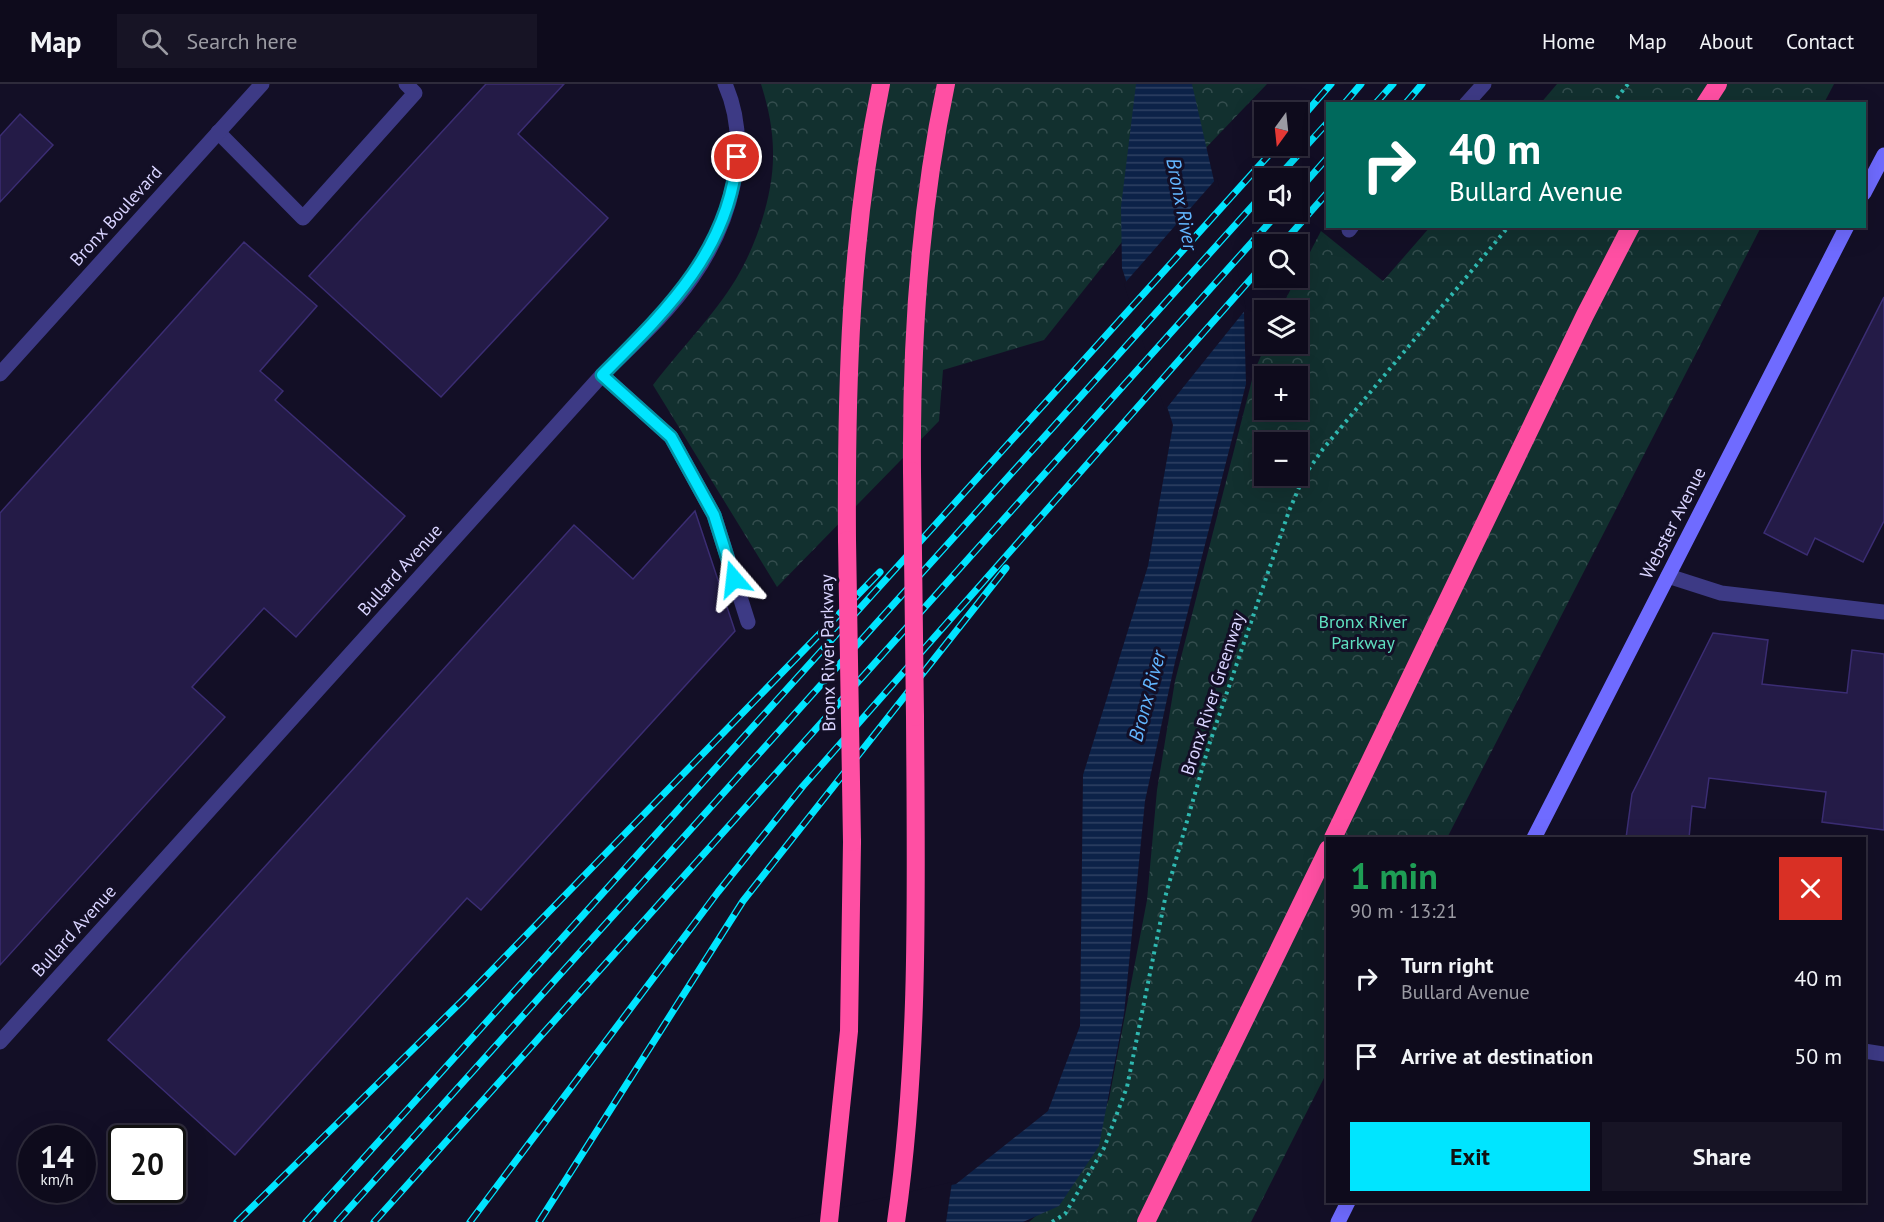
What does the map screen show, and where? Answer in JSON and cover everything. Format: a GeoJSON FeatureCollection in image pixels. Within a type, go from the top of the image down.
{"type":"FeatureCollection","features":[{"type":"Feature","properties":{"kind":"highway","name":"Bronx River Parkway"},"geometry":{"type":"LineString","coordinates":[[829,1222],[837,1166],[849,1031],[852,842],[847,540],[849,327],[863,181],[881,84]]}},
{"type":"Feature","properties":{"kind":"highway"},"geometry":{"type":"LineString","coordinates":[[896,1222],[904,1165],[915,964],[913,328],[918,261],[932,159],[946,84]]}},
{"type":"Feature","properties":{"kind":"highway"},"geometry":{"type":"LineString","coordinates":[[1706,102],[1718,84]]}},
{"type":"Feature","properties":{"kind":"highway"},"geometry":{"type":"LineString","coordinates":[[1333,837],[1585,315],[1630,228]]}},
{"type":"Feature","properties":{"kind":"highway"},"geometry":{"type":"LineString","coordinates":[[1146,1222],[1326,853]]}},
{"type":"Feature","properties":{"kind":"main road"},"geometry":{"type":"LineString","coordinates":[[1866,189],[1884,155]]}},
{"type":"Feature","properties":{"kind":"main road","name":"Webster Avenue"},"geometry":{"type":"LineString","coordinates":[[1535,837],[1846,228]]}},
{"type":"Feature","properties":{"kind":"main road"},"geometry":{"type":"LineString","coordinates":[[1338,1222],[1348,1203]]}},
{"type":"Feature","properties":{"kind":"street","name":"Bronx Boulevard"},"geometry":{"type":"LineString","coordinates":[[0,374],[262,84]]}},
{"type":"Feature","properties":{"kind":"street"},"geometry":{"type":"LineString","coordinates":[[218,132],[303,218],[415,93],[406,84]]}},
{"type":"Feature","properties":{"kind":"street","name":"Bullard Avenue"},"geometry":{"type":"LineString","coordinates":[[0,1042],[602,375],[668,309],[686,286],[711,248],[733,186],[738,144],[734,113],[725,84]]}},
{"type":"Feature","properties":{"kind":"street"},"geometry":{"type":"LineString","coordinates":[[1468,102],[1484,84]]}},
{"type":"Feature","properties":{"kind":"street"},"geometry":{"type":"LineString","coordinates":[[602,375],[671,437],[714,515],[748,622]]}},
{"type":"Feature","properties":{"kind":"street"},"geometry":{"type":"LineString","coordinates":[[1668,576],[1721,593],[1884,612]]}},
{"type":"Feature","properties":{"kind":"street"},"geometry":{"type":"LineString","coordinates":[[1866,1051],[1884,1053]]}},
{"type":"Feature","properties":{"kind":"path"},"geometry":{"type":"LineString","coordinates":[[1614,102],[1628,84]]}},
{"type":"Feature","properties":{"kind":"path","name":"Bronx River Greenway"},"geometry":{"type":"LineString","coordinates":[[1052,1222],[1065,1214],[1104,1148],[1127,1087],[1166,894],[1203,766],[1239,651],[1289,511],[1304,476],[1323,449],[1507,228]]}},
{"type":"Feature","properties":{"kind":"green space"},"geometry":{"type":"Polygon","coordinates":[[[761,84],[1267,84],[1153,203],[1044,340],[943,370],[939,421],[777,587],[653,385],[707,319],[736,279],[751,250],[763,218],[771,184],[773,152],[770,118],[761,84]]]}},
{"type":"Feature","properties":{"kind":"green space"},"geometry":{"type":"Polygon","coordinates":[[[1557,84],[1834,84],[1825,102],[1542,102],[1557,84]]]}},
{"type":"Feature","properties":{"kind":"green space","name":"Bronx River Parkway"},"geometry":{"type":"Polygon","coordinates":[[[1429,228],[1760,228],[1448,837],[1326,837],[1326,1074],[1251,1222],[1029,1222],[1068,1188],[1090,1148],[1109,1099],[1147,900],[1157,790],[1175,681],[1254,372],[1254,420],[1308,420],[1308,366],[1257,366],[1262,354],[1308,354],[1308,300],[1285,300],[1291,288],[1308,288],[1308,256],[1321,231],[1383,281],[1429,228]]]}},
{"type":"Feature","properties":{"kind":"water","name":"Bronx River"},"geometry":{"type":"Polygon","coordinates":[[[1136,84],[1192,84],[1244,313],[1246,384],[1175,662],[1145,801],[1124,1014],[1099,1146],[1059,1206],[1023,1222],[791,1222],[956,1184],[1048,1111],[1080,1026],[1083,775],[1148,566],[1173,425],[1122,268],[1121,207],[1136,84]]]}},
{"type":"Feature","properties":{"kind":"pier"},"geometry":{"type":"Polygon","coordinates":[[[1217,178],[1246,309],[1165,410],[1124,284],[1217,178]]]}},
{"type":"Feature","properties":{"kind":"pier"},"geometry":{"type":"Polygon","coordinates":[[[952,1182],[946,1222],[788,1222],[791,1219],[952,1182]]]}},
{"type":"Feature","properties":{"kind":"building"},"geometry":{"type":"Polygon","coordinates":[[[486,84],[564,84],[518,134],[608,218],[441,397],[309,276],[486,84]]]}},
{"type":"Feature","properties":{"kind":"building"},"geometry":{"type":"Polygon","coordinates":[[[20,114],[53,145],[0,202],[0,136],[20,114]]]}},
{"type":"Feature","properties":{"kind":"building"},"geometry":{"type":"Polygon","coordinates":[[[244,242],[317,306],[260,371],[283,391],[275,400],[405,516],[296,637],[264,608],[192,687],[225,717],[0,965],[0,513],[244,242]]]}},
{"type":"Feature","properties":{"kind":"building"},"geometry":{"type":"Polygon","coordinates":[[[1884,297],[1884,521],[1863,562],[1815,538],[1807,555],[1764,533],[1884,297]]]}},
{"type":"Feature","properties":{"kind":"building"},"geometry":{"type":"Polygon","coordinates":[[[695,511],[735,631],[481,910],[467,898],[235,1155],[108,1040],[574,525],[633,579],[695,511]]]}},
{"type":"Feature","properties":{"kind":"building"},"geometry":{"type":"Polygon","coordinates":[[[1713,633],[1768,640],[1762,684],[1847,693],[1852,650],[1884,654],[1884,830],[1822,822],[1826,792],[1709,778],[1705,808],[1692,806],[1689,837],[1626,837],[1632,794],[1713,633]]]}},
{"type":"Feature","properties":{"kind":"railway"},"geometry":{"type":"LineString","coordinates":[[1308,110],[1331,84]]}},
{"type":"Feature","properties":{"kind":"railway"},"geometry":{"type":"LineString","coordinates":[[1346,102],[1361,84]]}},
{"type":"Feature","properties":{"kind":"railway"},"geometry":{"type":"LineString","coordinates":[[1377,102],[1393,84]]}},
{"type":"Feature","properties":{"kind":"railway"},"geometry":{"type":"LineString","coordinates":[[1407,102],[1422,84]]}},
{"type":"Feature","properties":{"kind":"railway"},"geometry":{"type":"LineString","coordinates":[[1286,168],[1326,124]]}},
{"type":"Feature","properties":{"kind":"railway"},"geometry":{"type":"LineString","coordinates":[[306,1222],[1268,156]]}},
{"type":"Feature","properties":{"kind":"railway"},"geometry":{"type":"LineString","coordinates":[[1308,180],[1326,159]]}},
{"type":"Feature","properties":{"kind":"railway"},"geometry":{"type":"LineString","coordinates":[[1291,234],[1326,194]]}},
{"type":"Feature","properties":{"kind":"railway"},"geometry":{"type":"LineString","coordinates":[[337,1222],[1254,204]]}},
{"type":"Feature","properties":{"kind":"railway"},"geometry":{"type":"LineString","coordinates":[[374,1222],[1270,222]]}},
{"type":"Feature","properties":{"kind":"railway"},"geometry":{"type":"LineString","coordinates":[[470,1222],[718,892],[803,786],[1254,275]]}},
{"type":"Feature","properties":{"kind":"railway"},"geometry":{"type":"LineString","coordinates":[[539,1222],[743,901],[1006,568]]}},
{"type":"Feature","properties":{"kind":"railway"},"geometry":{"type":"LineString","coordinates":[[237,1222],[463,1000],[880,572]]}},
{"type":"Feature","properties":{"kind":"route"},"geometry":{"type":"LineString","coordinates":[[734,579],[714,515],[671,437],[602,375],[668,309],[711,248],[731,194],[737,157]]}}]}
